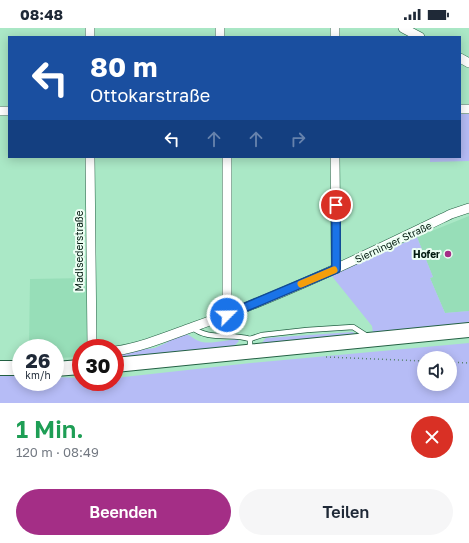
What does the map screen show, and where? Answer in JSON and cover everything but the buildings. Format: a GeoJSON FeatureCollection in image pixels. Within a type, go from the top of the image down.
{"type":"FeatureCollection","features":[{"type":"Feature","properties":{"kind":"main road"},"geometry":{"type":"LineString","coordinates":[[124,364],[250,346],[373,341],[469,330]]}},
{"type":"Feature","properties":{"kind":"main road"},"geometry":{"type":"LineString","coordinates":[[0,368],[12,368]]}},
{"type":"Feature","properties":{"kind":"street"},"geometry":{"type":"LineString","coordinates":[[403,28],[418,36]]}},
{"type":"Feature","properties":{"kind":"street","name":"Madlsederstraße"},"geometry":{"type":"LineString","coordinates":[[90,158],[91,339]]}},
{"type":"Feature","properties":{"kind":"street"},"geometry":{"type":"LineString","coordinates":[[227,158],[227,315]]}},
{"type":"Feature","properties":{"kind":"street"},"geometry":{"type":"LineString","coordinates":[[335,158],[336,269]]}},
{"type":"Feature","properties":{"kind":"street","name":"Sierninger Straße"},"geometry":{"type":"LineString","coordinates":[[124,349],[139,346],[227,315],[336,269],[451,214],[469,208]]}},
{"type":"Feature","properties":{"kind":"lane"},"geometry":{"type":"LineString","coordinates":[[192,328],[201,334],[241,336],[250,346]]}},
{"type":"Feature","properties":{"kind":"path"},"geometry":{"type":"LineString","coordinates":[[324,356],[417,361]]}},
{"type":"Feature","properties":{"kind":"path"},"geometry":{"type":"LineString","coordinates":[[457,362],[469,363]]}},
{"type":"Feature","properties":{"kind":"shaded area"},"geometry":{"type":"Polygon","coordinates":[[[461,112],[469,112],[469,161],[430,162],[430,158],[461,158],[461,112]]]}},
{"type":"Feature","properties":{"kind":"shaded area"},"geometry":{"type":"Polygon","coordinates":[[[469,216],[469,311],[445,313],[430,278],[433,277],[417,237],[469,216]]]}},
{"type":"Feature","properties":{"kind":"shaded area"},"geometry":{"type":"Polygon","coordinates":[[[417,237],[433,277],[430,278],[445,313],[469,311],[469,323],[373,333],[372,326],[331,275],[417,237]]]}},
{"type":"Feature","properties":{"kind":"shaded area"},"geometry":{"type":"Polygon","coordinates":[[[86,278],[87,339],[72,339],[72,357],[64,358],[64,339],[29,339],[30,279],[86,278]]]}},
{"type":"Feature","properties":{"kind":"shaded area"},"geometry":{"type":"Polygon","coordinates":[[[353,332],[356,335],[261,344],[266,338],[353,332]]]}},
{"type":"Feature","properties":{"kind":"shaded area"},"geometry":{"type":"Polygon","coordinates":[[[185,334],[203,342],[237,339],[239,341],[233,347],[124,357],[124,352],[155,348],[168,342],[168,339],[185,334]]]}},
{"type":"Feature","properties":{"kind":"shaded area"},"geometry":{"type":"Polygon","coordinates":[[[469,343],[469,403],[0,403],[0,376],[12,376],[12,391],[64,391],[64,377],[72,378],[72,391],[124,391],[124,377],[251,363],[469,343]]]}},
{"type":"Feature","properties":{"kind":"slow traffic"},"geometry":{"type":"LineString","coordinates":[[301,284],[334,270]]}},
{"type":"Feature","properties":{"kind":"place","name":"Hofer"},"geometry":{"type":"Point","coordinates":[448,254]}},
{"type":"Feature","properties":{"kind":"route"},"geometry":{"type":"LineString","coordinates":[[227,315],[336,269],[336,205]]}}]}
